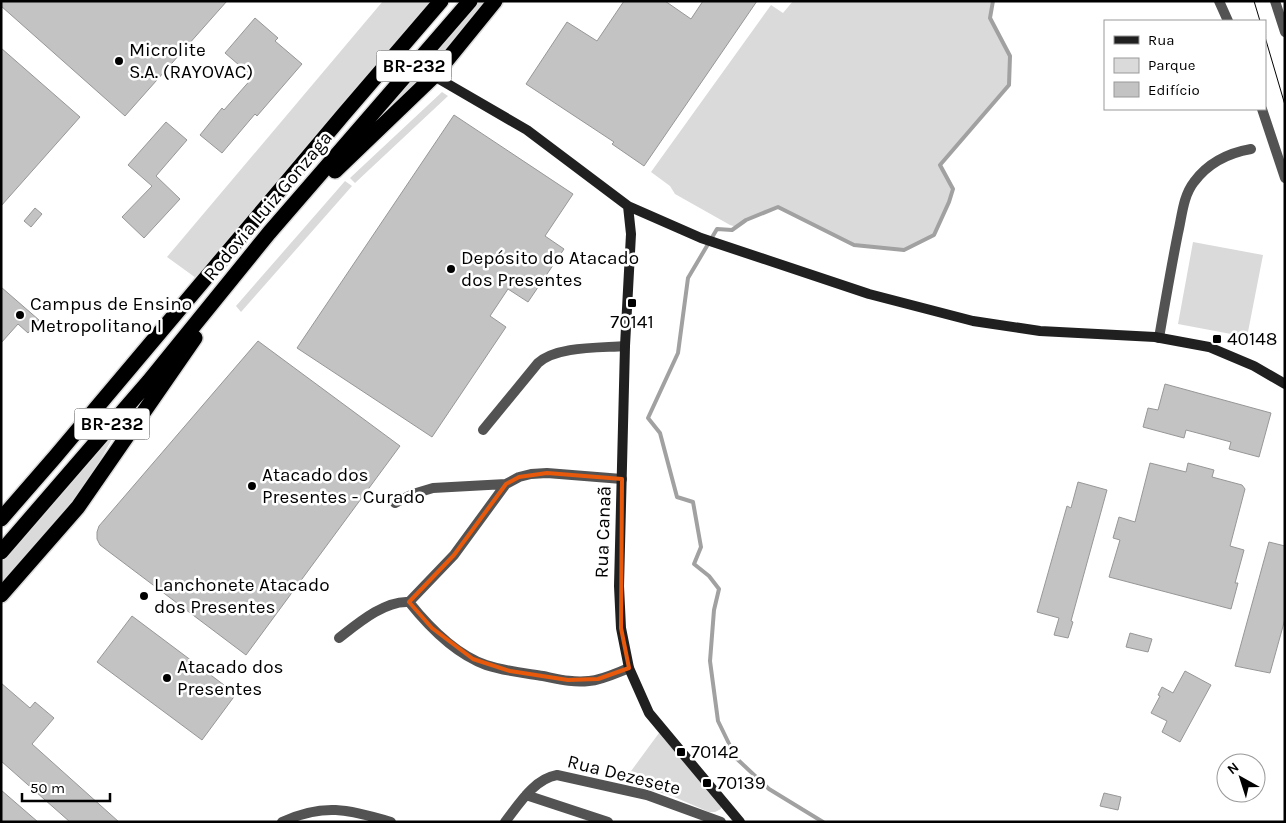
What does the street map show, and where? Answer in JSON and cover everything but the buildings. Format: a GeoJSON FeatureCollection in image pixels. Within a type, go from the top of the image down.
{"type":"FeatureCollection","features":[{"type":"Feature","properties":{"kind":"highway","name":"Rodovia Luiz Gonzaga"},"geometry":{"type":"LineString","coordinates":[[1,519],[441,1]]}},
{"type":"Feature","properties":{"kind":"highway","name":"Rodovia Luiz Gonzaga"},"geometry":{"type":"LineString","coordinates":[[1,552],[97,442],[268,233],[470,1]]}},
{"type":"Feature","properties":{"kind":"highway"},"geometry":{"type":"LineString","coordinates":[[268,233],[434,76],[494,1]]}},
{"type":"Feature","properties":{"kind":"highway"},"geometry":{"type":"LineString","coordinates":[[1,596],[78,507],[204,324],[220,293]]}},
{"type":"Feature","properties":{"kind":"main road"},"geometry":{"type":"LineString","coordinates":[[434,76],[527,130],[628,206],[700,238],[870,294],[920,309],[973,321],[1040,331],[1159,338],[1218,350],[1254,366],[1285,384]]}},
{"type":"Feature","properties":{"kind":"main road","name":"Rua Canaã"},"geometry":{"type":"LineString","coordinates":[[628,206],[631,234],[625,346],[619,586],[621,628],[629,668],[649,713],[740,822]]}},
{"type":"Feature","properties":{"kind":"street"},"geometry":{"type":"LineString","coordinates":[[1219,1],[1228,20]]}},
{"type":"Feature","properties":{"kind":"street"},"geometry":{"type":"LineString","coordinates":[[1275,1],[1285,32]]}},
{"type":"Feature","properties":{"kind":"street"},"geometry":{"type":"LineString","coordinates":[[1262,110],[1285,178]]}},
{"type":"Feature","properties":{"kind":"street"},"geometry":{"type":"LineString","coordinates":[[1159,338],[1185,201],[1193,184],[1208,167],[1221,158],[1238,151],[1251,149]]}},
{"type":"Feature","properties":{"kind":"street"},"geometry":{"type":"LineString","coordinates":[[483,430],[545,356],[560,352],[625,346]]}},
{"type":"Feature","properties":{"kind":"street"},"geometry":{"type":"LineString","coordinates":[[339,638],[367,617],[396,603],[409,602],[454,555],[506,484],[519,476],[547,473],[622,479]]}},
{"type":"Feature","properties":{"kind":"street"},"geometry":{"type":"LineString","coordinates":[[395,503],[413,494],[433,488],[506,484]]}},
{"type":"Feature","properties":{"kind":"street"},"geometry":{"type":"LineString","coordinates":[[409,602],[422,618],[461,652],[486,665],[510,671],[581,681],[598,680],[629,668]]}},
{"type":"Feature","properties":{"kind":"street","name":"Rua Dezesete"},"geometry":{"type":"LineString","coordinates":[[505,822],[526,795],[542,780],[550,776],[563,776],[647,794],[720,822]]}},
{"type":"Feature","properties":{"kind":"street"},"geometry":{"type":"LineString","coordinates":[[526,795],[608,822]]}},
{"type":"Feature","properties":{"kind":"street"},"geometry":{"type":"LineString","coordinates":[[282,822],[300,814],[323,809],[346,810],[390,822]]}},
{"type":"Feature","properties":{"kind":"highlighted area"},"geometry":{"type":"Polygon","coordinates":[[[547,473],[622,479],[621,628],[629,668],[598,679],[568,680],[510,671],[473,659],[432,628],[409,602],[454,555],[506,484],[519,477],[547,473]]]}},
{"type":"Feature","properties":{"kind":"green space"},"geometry":{"type":"Polygon","coordinates":[[[383,1],[430,1],[196,278],[167,257],[383,1]]]}},
{"type":"Feature","properties":{"kind":"green space"},"geometry":{"type":"Polygon","coordinates":[[[480,1],[486,1],[432,70],[362,137],[382,111],[480,1]]]}},
{"type":"Feature","properties":{"kind":"green space"},"geometry":{"type":"Polygon","coordinates":[[[793,1],[993,1],[990,18],[1010,56],[1009,85],[940,165],[953,189],[934,235],[904,250],[854,245],[778,207],[747,220],[737,227],[730,225],[675,194],[670,186],[651,172],[771,5],[783,13],[793,1]]]}},
{"type":"Feature","properties":{"kind":"green space"},"geometry":{"type":"Polygon","coordinates":[[[442,92],[448,96],[355,183],[350,178],[442,92]]]}},
{"type":"Feature","properties":{"kind":"green space"},"geometry":{"type":"Polygon","coordinates":[[[345,181],[352,186],[241,312],[236,306],[345,181]]]}},
{"type":"Feature","properties":{"kind":"green space"},"geometry":{"type":"Polygon","coordinates":[[[1193,242],[1263,255],[1247,337],[1178,324],[1193,242]]]}},
{"type":"Feature","properties":{"kind":"green space"},"geometry":{"type":"Polygon","coordinates":[[[121,423],[81,494],[1,587],[1,561],[121,423]]]}},
{"type":"Feature","properties":{"kind":"green space"},"geometry":{"type":"Polygon","coordinates":[[[659,733],[721,805],[721,809],[709,812],[672,796],[623,782],[659,733]]]}},
{"type":"Feature","properties":{"kind":"waterway"},"geometry":{"type":"LineString","coordinates":[[823,822],[769,789],[736,758],[718,721],[710,661],[714,610],[719,589],[709,576],[694,564],[701,547],[693,502],[677,497],[660,433],[648,418],[678,353],[688,278],[717,229],[732,230],[746,220],[778,207],[854,245],[904,250],[934,235],[953,189],[940,165],[1009,85],[1010,56],[990,18],[993,1]]}},
{"type":"Feature","properties":{"kind":"tram line"},"geometry":{"type":"LineString","coordinates":[[1254,1],[1260,20]]}},
{"type":"Feature","properties":{"kind":"tram line"},"geometry":{"type":"LineString","coordinates":[[1266,40],[1285,105]]}},
{"type":"Feature","properties":{"kind":"place","name":"Microlite S.A. (RAYOVAC)"},"geometry":{"type":"Point","coordinates":[119,61]}},
{"type":"Feature","properties":{"kind":"place","name":"Depósito do Atacado dos Presentes"},"geometry":{"type":"Point","coordinates":[451,269]}},
{"type":"Feature","properties":{"kind":"place","name":"70141"},"geometry":{"type":"Point","coordinates":[632,303]}},
{"type":"Feature","properties":{"kind":"place","name":"Campus de Ensino Metropolitano I"},"geometry":{"type":"Point","coordinates":[20,315]}},
{"type":"Feature","properties":{"kind":"place","name":"40148"},"geometry":{"type":"Point","coordinates":[1217,339]}},
{"type":"Feature","properties":{"kind":"place","name":"Atacado dos Presentes - Curado"},"geometry":{"type":"Point","coordinates":[252,486]}},
{"type":"Feature","properties":{"kind":"place","name":"Lanchonete Atacado dos Presentes"},"geometry":{"type":"Point","coordinates":[144,596]}},
{"type":"Feature","properties":{"kind":"place","name":"Atacado dos Presentes"},"geometry":{"type":"Point","coordinates":[167,678]}},
{"type":"Feature","properties":{"kind":"place","name":"70142"},"geometry":{"type":"Point","coordinates":[681,752]}},
{"type":"Feature","properties":{"kind":"place","name":"70139"},"geometry":{"type":"Point","coordinates":[707,783]}}]}
